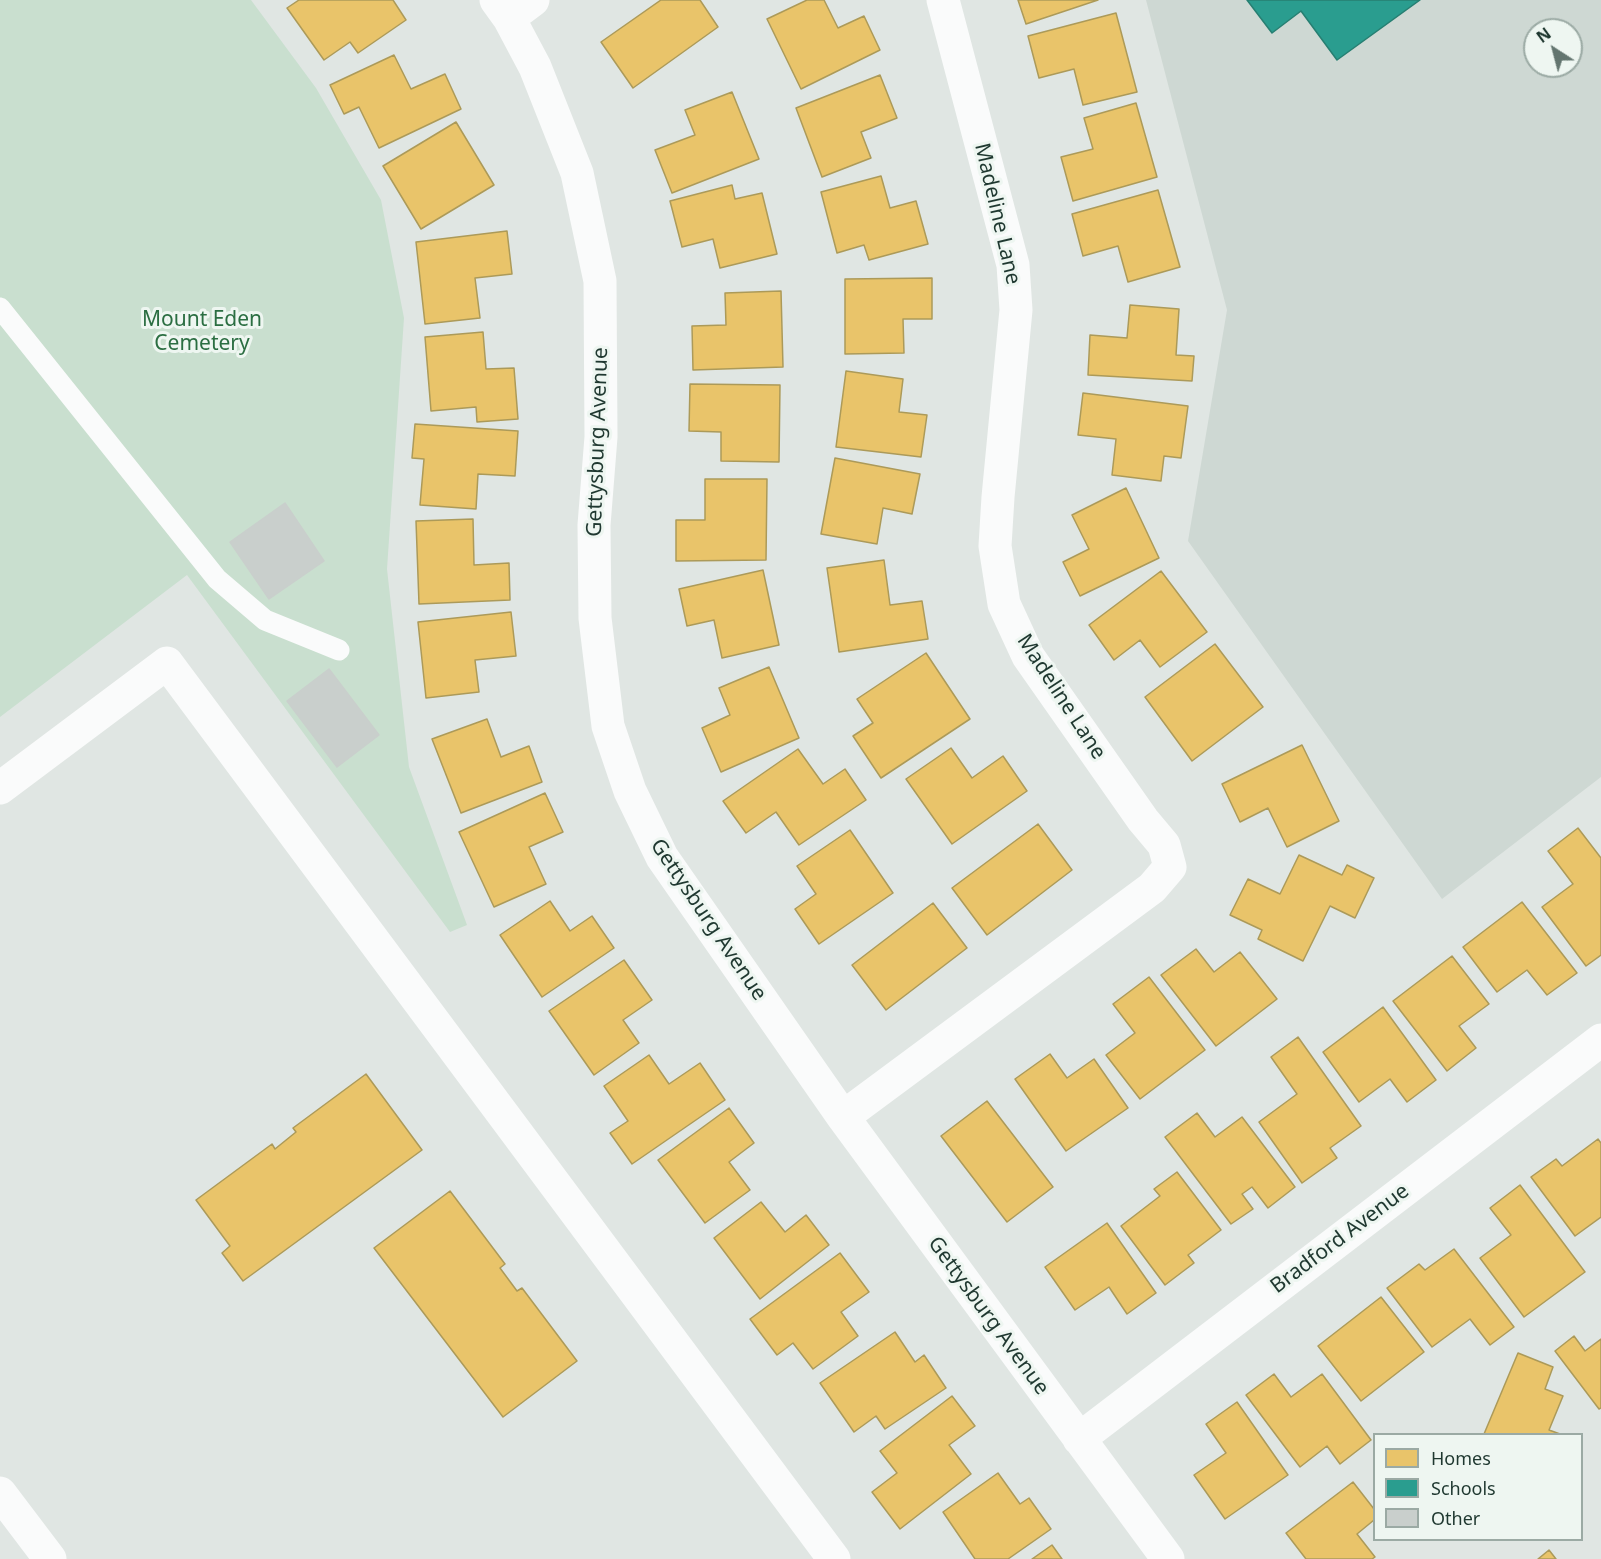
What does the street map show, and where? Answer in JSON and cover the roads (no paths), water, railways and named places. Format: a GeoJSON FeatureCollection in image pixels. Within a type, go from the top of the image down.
{"type":"FeatureCollection","features":[{"type":"Feature","properties":{"kind":"street","name":"Madeline Lane"},"geometry":{"type":"LineString","coordinates":[[843,1117],[1152,888],[1170,867],[1164,845],[1143,820],[1028,656],[1004,604],[995,546],[1016,310],[1013,265],[943,0]]}},
{"type":"Feature","properties":{"kind":"street","name":"Gettysburg Avenue"},"geometry":{"type":"LineString","coordinates":[[512,6],[577,173],[600,281],[601,437],[594,525],[595,618],[608,726],[630,791],[662,857],[843,1117],[1168,1559]]}},
{"type":"Feature","properties":{"kind":"street"},"geometry":{"type":"LineString","coordinates":[[0,788],[167,663],[834,1559]]}},
{"type":"Feature","properties":{"kind":"street","name":"Bradford Avenue"},"geometry":{"type":"LineString","coordinates":[[1079,1439],[1601,1040]]}},
{"type":"Feature","properties":{"kind":"street"},"geometry":{"type":"LineString","coordinates":[[0,1493],[50,1559]]}},
{"type":"Feature","properties":{"kind":"lane"},"geometry":{"type":"LineString","coordinates":[[0,308],[217,579],[265,621],[339,650]]}},
{"type":"Feature","properties":{"kind":"park label","name":"Mount Eden Cemetery"},"geometry":{"type":"Point","coordinates":[202,332]}}]}
